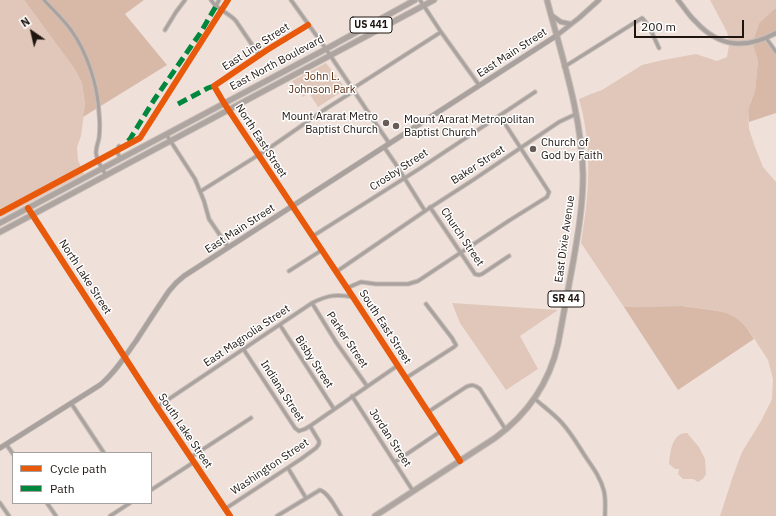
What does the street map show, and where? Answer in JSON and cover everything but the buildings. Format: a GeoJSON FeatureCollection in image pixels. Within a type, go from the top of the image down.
{"type":"FeatureCollection","features":[{"type":"Feature","properties":{"kind":"main road","name":"East North Boulevard"},"geometry":{"type":"LineString","coordinates":[[0,223],[416,0]]}},
{"type":"Feature","properties":{"kind":"main road","name":"East North Boulevard"},"geometry":{"type":"LineString","coordinates":[[0,232],[434,0]]}},
{"type":"Feature","properties":{"kind":"main road","name":"East Dixie Avenue"},"geometry":{"type":"LineString","coordinates":[[375,516],[506,430],[521,416],[535,399],[548,377],[556,353],[578,232],[582,204],[583,173],[581,143],[576,114],[547,0]]}},
{"type":"Feature","properties":{"kind":"main road","name":"East Main Street"},"geometry":{"type":"LineString","coordinates":[[0,448],[107,380],[125,357],[169,291],[176,282],[184,276],[556,36]]}},
{"type":"Feature","properties":{"kind":"street"},"geometry":{"type":"LineString","coordinates":[[44,0],[74,34],[90,71],[99,105],[99,132],[96,151],[106,176]]}},
{"type":"Feature","properties":{"kind":"street"},"geometry":{"type":"LineString","coordinates":[[165,30],[185,0]]}},
{"type":"Feature","properties":{"kind":"street"},"geometry":{"type":"LineString","coordinates":[[211,0],[216,6],[232,16],[259,55]]}},
{"type":"Feature","properties":{"kind":"street"},"geometry":{"type":"LineString","coordinates":[[216,6],[219,0]]}},
{"type":"Feature","properties":{"kind":"street"},"geometry":{"type":"LineString","coordinates":[[291,0],[389,143]]}},
{"type":"Feature","properties":{"kind":"street"},"geometry":{"type":"LineString","coordinates":[[420,0],[479,85]]}},
{"type":"Feature","properties":{"kind":"street","name":"East Main Street"},"geometry":{"type":"LineString","coordinates":[[556,36],[599,0]]}},
{"type":"Feature","properties":{"kind":"street"},"geometry":{"type":"LineString","coordinates":[[678,0],[695,22],[713,36],[724,41],[733,44],[753,43],[776,33]]}},
{"type":"Feature","properties":{"kind":"street"},"geometry":{"type":"LineString","coordinates":[[551,14],[561,22],[571,24]]}},
{"type":"Feature","properties":{"kind":"street"},"geometry":{"type":"LineString","coordinates":[[564,67],[642,18],[660,48]]}},
{"type":"Feature","properties":{"kind":"street","name":"East Line Street"},"geometry":{"type":"LineString","coordinates":[[214,86],[259,55],[308,25]]}},
{"type":"Feature","properties":{"kind":"street"},"geometry":{"type":"LineString","coordinates":[[201,191],[300,128],[353,90],[441,32]]}},
{"type":"Feature","properties":{"kind":"street"},"geometry":{"type":"LineString","coordinates":[[766,38],[776,52]]}},
{"type":"Feature","properties":{"kind":"street","name":"North East Street"},"geometry":{"type":"LineString","coordinates":[[214,86],[293,206]]}},
{"type":"Feature","properties":{"kind":"street","name":"Crosby Street"},"geometry":{"type":"LineString","coordinates":[[313,236],[535,92]]}},
{"type":"Feature","properties":{"kind":"street","name":"Baker Street"},"geometry":{"type":"LineString","coordinates":[[430,207],[559,122],[576,114]]}},
{"type":"Feature","properties":{"kind":"street"},"geometry":{"type":"LineString","coordinates":[[348,288],[361,282],[376,284],[408,284],[418,281],[547,197],[549,192],[500,116]]}},
{"type":"Feature","properties":{"kind":"street"},"geometry":{"type":"LineString","coordinates":[[166,134],[190,170],[201,191],[209,219],[228,247]]}},
{"type":"Feature","properties":{"kind":"street"},"geometry":{"type":"LineString","coordinates":[[119,146],[117,151],[120,158]]}},
{"type":"Feature","properties":{"kind":"street","name":"Church Street"},"geometry":{"type":"LineString","coordinates":[[384,147],[425,211],[430,207],[476,274],[479,275],[486,272],[509,256]]}},
{"type":"Feature","properties":{"kind":"street","name":"South East Street"},"geometry":{"type":"LineString","coordinates":[[293,206],[460,460]]}},
{"type":"Feature","properties":{"kind":"street","name":"North Lake Street"},"geometry":{"type":"LineString","coordinates":[[28,208],[125,357]]}},
{"type":"Feature","properties":{"kind":"street"},"geometry":{"type":"LineString","coordinates":[[336,272],[425,211]]}},
{"type":"Feature","properties":{"kind":"street"},"geometry":{"type":"LineString","coordinates":[[289,271],[322,250]]}},
{"type":"Feature","properties":{"kind":"street","name":"East Magnolia Street"},"geometry":{"type":"LineString","coordinates":[[157,407],[312,303],[331,295],[353,297]]}},
{"type":"Feature","properties":{"kind":"street","name":"Parker Street"},"geometry":{"type":"LineString","coordinates":[[312,303],[347,359],[367,386]]}},
{"type":"Feature","properties":{"kind":"street"},"geometry":{"type":"LineString","coordinates":[[406,378],[456,345],[426,304]]}},
{"type":"Feature","properties":{"kind":"street","name":"Bisby Street"},"geometry":{"type":"LineString","coordinates":[[280,325],[334,409]]}},
{"type":"Feature","properties":{"kind":"street","name":"Indiana Street"},"geometry":{"type":"LineString","coordinates":[[244,350],[294,428],[300,431],[310,426]]}},
{"type":"Feature","properties":{"kind":"street","name":"South Lake Street"},"geometry":{"type":"LineString","coordinates":[[125,357],[230,516]]}},
{"type":"Feature","properties":{"kind":"street","name":"Washington Street"},"geometry":{"type":"LineString","coordinates":[[225,509],[309,454],[318,446],[318,439],[310,426],[397,366]]}},
{"type":"Feature","properties":{"kind":"street"},"geometry":{"type":"LineString","coordinates":[[428,412],[466,387],[475,386],[480,389],[506,430]]}},
{"type":"Feature","properties":{"kind":"street","name":"Jordan Street"},"geometry":{"type":"LineString","coordinates":[[352,396],[413,491]]}},
{"type":"Feature","properties":{"kind":"street"},"geometry":{"type":"LineString","coordinates":[[535,399],[562,423],[595,470],[604,492],[605,516]]}},
{"type":"Feature","properties":{"kind":"street"},"geometry":{"type":"LineString","coordinates":[[71,403],[103,452]]}},
{"type":"Feature","properties":{"kind":"street"},"geometry":{"type":"LineString","coordinates":[[191,457],[251,418]]}},
{"type":"Feature","properties":{"kind":"street"},"geometry":{"type":"LineString","coordinates":[[395,462],[441,431]]}},
{"type":"Feature","properties":{"kind":"street"},"geometry":{"type":"LineString","coordinates":[[6,444],[12,453]]}},
{"type":"Feature","properties":{"kind":"street"},"geometry":{"type":"LineString","coordinates":[[152,489],[194,462]]}},
{"type":"Feature","properties":{"kind":"street"},"geometry":{"type":"LineString","coordinates":[[288,468],[306,498]]}},
{"type":"Feature","properties":{"kind":"street"},"geometry":{"type":"LineString","coordinates":[[278,516],[320,490],[329,497],[341,516]]}},
{"type":"Feature","properties":{"kind":"street"},"geometry":{"type":"LineString","coordinates":[[0,503],[9,516]]}},
{"type":"Feature","properties":{"kind":"street"},"geometry":{"type":"LineString","coordinates":[[48,504],[56,516]]}},
{"type":"Feature","properties":{"kind":"street"},"geometry":{"type":"LineString","coordinates":[[110,516],[128,504]]}},
{"type":"Feature","properties":{"kind":"green space"},"geometry":{"type":"Polygon","coordinates":[[[0,0],[24,0],[74,68],[82,83],[85,106],[81,136],[77,147],[78,160],[84,174],[0,218],[0,0]]]}},
{"type":"Feature","properties":{"kind":"green space"},"geometry":{"type":"Polygon","coordinates":[[[710,0],[776,0],[776,8],[759,23],[753,41],[735,42],[729,40],[727,32],[710,0]]]}},
{"type":"Feature","properties":{"kind":"green space"},"geometry":{"type":"Polygon","coordinates":[[[729,45],[753,45],[758,61],[755,91],[748,110],[749,129],[763,167],[776,182],[776,516],[720,516],[742,452],[761,421],[772,399],[773,379],[768,360],[750,332],[732,315],[714,310],[683,306],[624,307],[581,243],[587,203],[588,160],[586,135],[579,99],[602,90],[642,65],[696,54],[717,61],[727,57],[729,45]]]}},
{"type":"Feature","properties":{"kind":"green space","name":"John L. Johnson Park"},"geometry":{"type":"Polygon","coordinates":[[[326,63],[346,89],[318,107],[309,93],[303,97],[292,81],[326,63]]]}},
{"type":"Feature","properties":{"kind":"green space"},"geometry":{"type":"Polygon","coordinates":[[[452,303],[558,310],[520,336],[538,369],[506,390],[460,323],[452,303]]]}},
{"type":"Feature","properties":{"kind":"green space"},"geometry":{"type":"Polygon","coordinates":[[[683,433],[687,433],[699,447],[705,459],[706,474],[703,479],[698,482],[693,479],[683,479],[678,474],[679,469],[675,469],[669,464],[675,439],[683,433]]]}},
{"type":"Feature","properties":{"kind":"shaded area"},"geometry":{"type":"Polygon","coordinates":[[[24,0],[144,0],[125,14],[167,65],[83,117],[85,105],[82,83],[74,68],[24,0]]]}},
{"type":"Feature","properties":{"kind":"shaded area"},"geometry":{"type":"Polygon","coordinates":[[[776,8],[776,31],[753,41],[759,23],[776,8]]]}},
{"type":"Feature","properties":{"kind":"shaded area"},"geometry":{"type":"Polygon","coordinates":[[[769,39],[776,51],[776,113],[749,122],[748,110],[755,91],[758,61],[753,45],[769,39]]]}},
{"type":"Feature","properties":{"kind":"shaded area"},"geometry":{"type":"Polygon","coordinates":[[[683,306],[729,314],[742,323],[754,339],[678,390],[624,307],[683,306]]]}},
{"type":"Feature","properties":{"kind":"marked path"},"geometry":{"type":"LineString","coordinates":[[128,141],[154,100],[201,32],[216,6]]}},
{"type":"Feature","properties":{"kind":"marked path"},"geometry":{"type":"LineString","coordinates":[[178,104],[214,86]]}},
{"type":"Feature","properties":{"kind":"cycle path"},"geometry":{"type":"LineString","coordinates":[[0,213],[140,138],[228,0]]}},
{"type":"Feature","properties":{"kind":"cycle path"},"geometry":{"type":"LineString","coordinates":[[308,25],[267,50],[214,86],[460,461]]}},
{"type":"Feature","properties":{"kind":"cycle path"},"geometry":{"type":"LineString","coordinates":[[28,208],[157,407],[230,516]]}},
{"type":"Feature","properties":{"kind":"place","name":"Mount Ararat Metro Baptist Church"},"geometry":{"type":"Point","coordinates":[386,123]}},
{"type":"Feature","properties":{"kind":"place","name":"Mount Ararat Metropolitan Baptist Church"},"geometry":{"type":"Point","coordinates":[396,126]}},
{"type":"Feature","properties":{"kind":"place","name":"Church of God by Faith"},"geometry":{"type":"Point","coordinates":[533,149]}}]}
